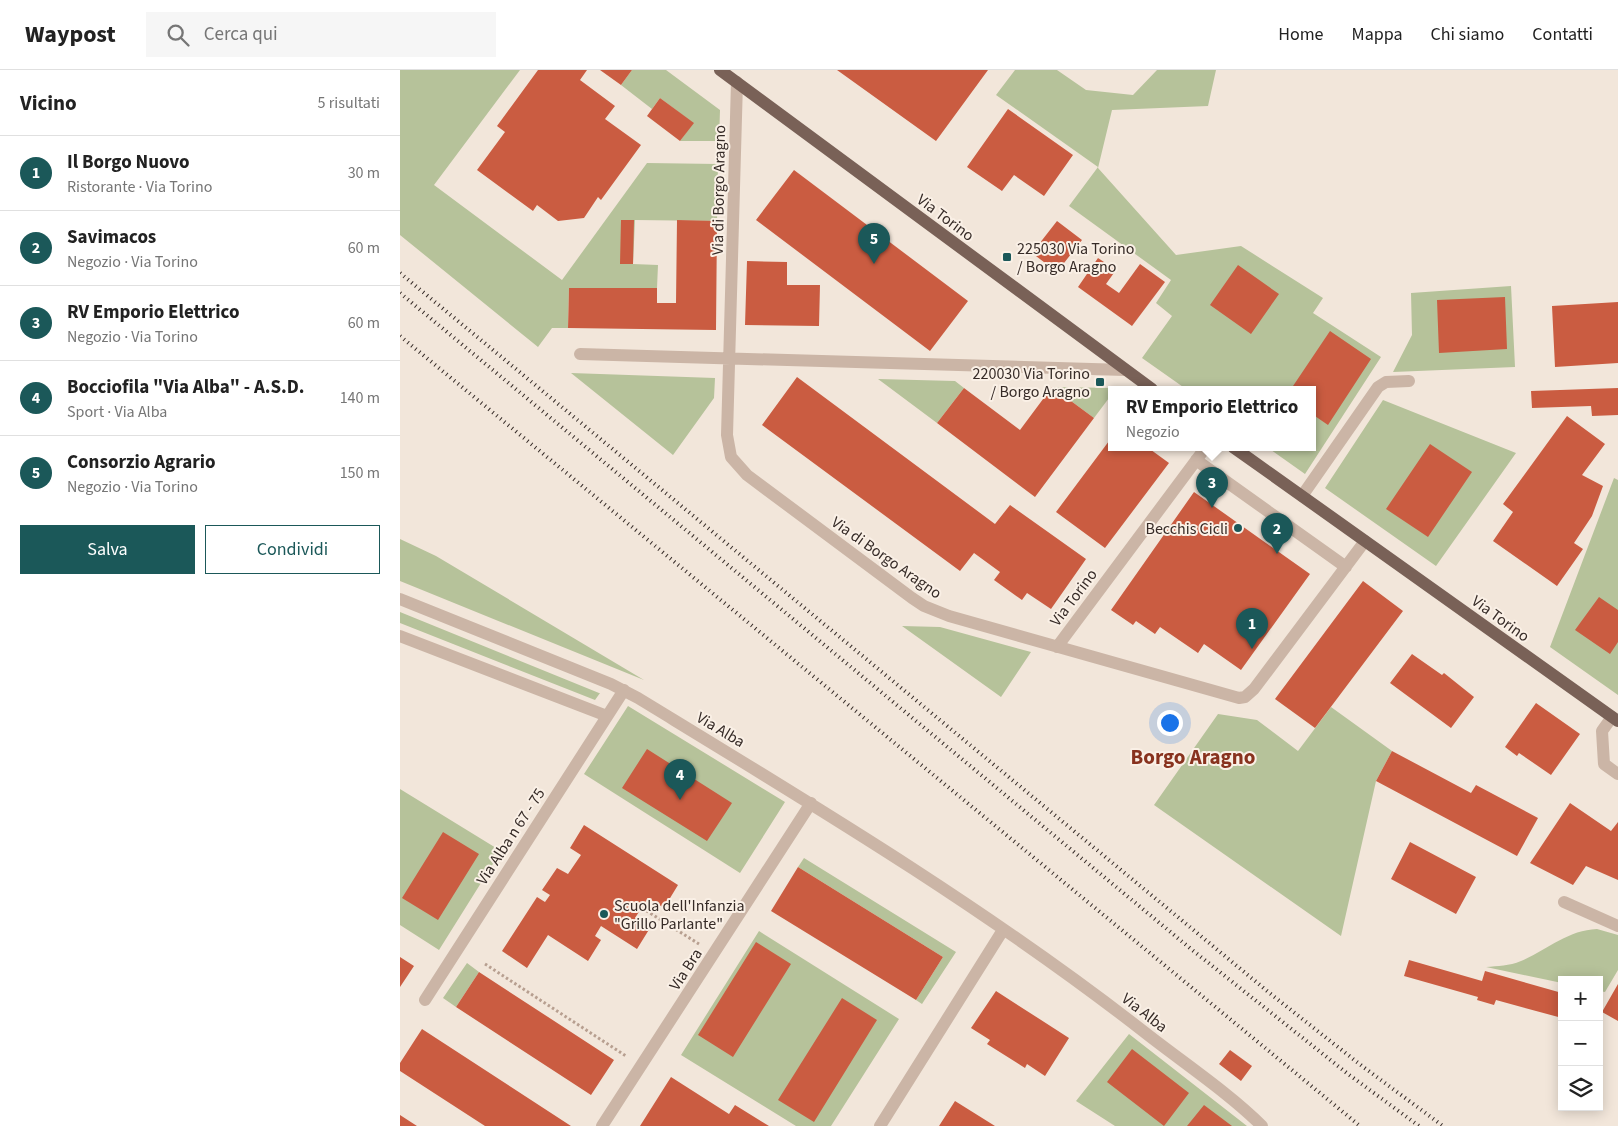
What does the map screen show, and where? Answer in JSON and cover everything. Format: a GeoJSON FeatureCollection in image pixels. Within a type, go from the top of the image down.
{"type":"FeatureCollection","features":[{"type":"Feature","properties":{"kind":"main road","name":"Via Torino"},"geometry":{"type":"LineString","coordinates":[[730,75],[1148,386]]}},
{"type":"Feature","properties":{"kind":"main road","name":"Via Torino"},"geometry":{"type":"LineString","coordinates":[[1239,451],[1615,719]]}},
{"type":"Feature","properties":{"kind":"street","name":"Via di Borgo Aragno"},"geometry":{"type":"LineString","coordinates":[[730,75],[730,359],[727,444],[732,457],[747,475],[924,606],[948,616],[1233,697],[1245,697],[1254,689],[1346,567]]}},
{"type":"Feature","properties":{"kind":"street"},"geometry":{"type":"LineString","coordinates":[[580,354],[1125,370]]}},
{"type":"Feature","properties":{"kind":"street"},"geometry":{"type":"LineString","coordinates":[[1302,496],[1378,387],[1386,382],[1409,381]]}},
{"type":"Feature","properties":{"kind":"street","name":"Via Torino"},"geometry":{"type":"LineString","coordinates":[[1057,647],[1203,451]]}},
{"type":"Feature","properties":{"kind":"street"},"geometry":{"type":"LineString","coordinates":[[1196,460],[1346,567],[1365,541]]}},
{"type":"Feature","properties":{"kind":"street","name":"Via Alba"},"geometry":{"type":"LineString","coordinates":[[400,598],[624,690],[811,803],[1003,930],[1098,996],[1262,1126]]}},
{"type":"Feature","properties":{"kind":"street"},"geometry":{"type":"LineString","coordinates":[[400,636],[607,716]]}},
{"type":"Feature","properties":{"kind":"street","name":"Via Alba n 67 - 75"},"geometry":{"type":"LineString","coordinates":[[425,1000],[624,690]]}},
{"type":"Feature","properties":{"kind":"street"},"geometry":{"type":"LineString","coordinates":[[1615,719],[1602,730],[1604,764],[1618,774]]}},
{"type":"Feature","properties":{"kind":"street","name":"Via Bra"},"geometry":{"type":"LineString","coordinates":[[602,1126],[811,803]]}},
{"type":"Feature","properties":{"kind":"street"},"geometry":{"type":"LineString","coordinates":[[1564,902],[1618,926]]}},
{"type":"Feature","properties":{"kind":"street"},"geometry":{"type":"LineString","coordinates":[[880,1126],[1003,930]]}},
{"type":"Feature","properties":{"kind":"path"},"geometry":{"type":"LineString","coordinates":[[642,908],[695,942]]}},
{"type":"Feature","properties":{"kind":"path"},"geometry":{"type":"LineString","coordinates":[[485,964],[641,1066]]}},
{"type":"Feature","properties":{"kind":"green space"},"geometry":{"type":"Polygon","coordinates":[[[400,70],[520,70],[434,185],[562,280],[647,163],[718,164],[717,221],[635,220],[633,264],[658,265],[657,288],[569,288],[568,328],[552,328],[538,347],[400,235],[400,70]]]}},
{"type":"Feature","properties":{"kind":"green space"},"geometry":{"type":"Polygon","coordinates":[[[632,70],[666,70],[720,110],[719,141],[680,141],[693,123],[660,98],[652,109],[621,85],[632,70]]]}},
{"type":"Feature","properties":{"kind":"green space"},"geometry":{"type":"Polygon","coordinates":[[[1015,70],[1057,70],[1086,90],[1133,95],[1157,70],[1216,70],[1208,106],[1112,110],[1098,168],[1176,255],[1241,246],[1323,298],[1313,313],[1381,357],[1305,474],[1273,451],[1316,451],[1316,386],[1182,386],[1142,358],[1172,316],[1156,303],[1171,280],[1069,206],[1098,167],[996,95],[1015,70]]]}},
{"type":"Feature","properties":{"kind":"green space"},"geometry":{"type":"Polygon","coordinates":[[[1511,286],[1515,367],[1393,372],[1412,335],[1411,293],[1511,286]]]}},
{"type":"Feature","properties":{"kind":"green space"},"geometry":{"type":"Polygon","coordinates":[[[571,373],[715,378],[714,398],[673,455],[571,373]]]}},
{"type":"Feature","properties":{"kind":"green space"},"geometry":{"type":"Polygon","coordinates":[[[878,379],[955,381],[964,388],[937,423],[878,379]]]}},
{"type":"Feature","properties":{"kind":"green space"},"geometry":{"type":"Polygon","coordinates":[[[1052,387],[1108,388],[1108,399],[1094,418],[1052,387]]]}},
{"type":"Feature","properties":{"kind":"green space"},"geometry":{"type":"Polygon","coordinates":[[[1383,400],[1516,453],[1436,566],[1325,488],[1383,400]]]}},
{"type":"Feature","properties":{"kind":"green space"},"geometry":{"type":"Polygon","coordinates":[[[1614,478],[1618,480],[1618,695],[1550,647],[1614,478]]]}},
{"type":"Feature","properties":{"kind":"green space"},"geometry":{"type":"Polygon","coordinates":[[[400,539],[436,556],[644,680],[400,581],[400,539]]]}},
{"type":"Feature","properties":{"kind":"green space"},"geometry":{"type":"Polygon","coordinates":[[[400,612],[600,693],[595,700],[400,623],[400,612]]]}},
{"type":"Feature","properties":{"kind":"green space"},"geometry":{"type":"Polygon","coordinates":[[[902,626],[940,627],[1031,652],[1001,697],[902,626]]]}},
{"type":"Feature","properties":{"kind":"green space"},"geometry":{"type":"Polygon","coordinates":[[[628,706],[785,802],[740,873],[584,774],[628,706]]]}},
{"type":"Feature","properties":{"kind":"green space"},"geometry":{"type":"Polygon","coordinates":[[[1331,707],[1392,751],[1376,781],[1341,936],[1154,805],[1218,714],[1257,720],[1298,751],[1331,707]]]}},
{"type":"Feature","properties":{"kind":"green space"},"geometry":{"type":"Polygon","coordinates":[[[400,789],[501,851],[439,950],[400,925],[400,789]]]}},
{"type":"Feature","properties":{"kind":"green space"},"geometry":{"type":"Polygon","coordinates":[[[804,858],[956,952],[922,1004],[916,1000],[943,957],[798,867],[804,858]]]}},
{"type":"Feature","properties":{"kind":"green space"},"geometry":{"type":"Polygon","coordinates":[[[1597,929],[1618,935],[1618,970],[1605,992],[1603,992],[1603,976],[1558,976],[1558,982],[1486,967],[1517,963],[1567,937],[1586,930],[1597,929]]]}},
{"type":"Feature","properties":{"kind":"green space"},"geometry":{"type":"Polygon","coordinates":[[[759,931],[899,1019],[831,1126],[796,1126],[681,1055],[759,931]]]}},
{"type":"Feature","properties":{"kind":"green space"},"geometry":{"type":"Polygon","coordinates":[[[467,963],[479,972],[456,1007],[443,998],[467,963]]]}},
{"type":"Feature","properties":{"kind":"green space"},"geometry":{"type":"Polygon","coordinates":[[[1129,1034],[1247,1126],[1115,1126],[1076,1101],[1129,1034]]]}},
{"type":"Feature","properties":{"kind":"building"},"geometry":{"type":"Polygon","coordinates":[[[538,70],[587,70],[580,80],[615,106],[605,119],[641,145],[601,200],[598,197],[584,218],[558,221],[537,205],[533,211],[477,170],[505,132],[497,126],[538,70]]]}},
{"type":"Feature","properties":{"kind":"building"},"geometry":{"type":"Polygon","coordinates":[[[600,70],[632,70],[621,85],[600,70]]]}},
{"type":"Feature","properties":{"kind":"building"},"geometry":{"type":"Polygon","coordinates":[[[837,70],[988,70],[936,141],[837,70]]]}},
{"type":"Feature","properties":{"kind":"building"},"geometry":{"type":"Polygon","coordinates":[[[660,98],[694,123],[680,141],[647,116],[660,98]]]}},
{"type":"Feature","properties":{"kind":"building"},"geometry":{"type":"Polygon","coordinates":[[[1008,109],[1073,155],[1044,196],[1014,175],[1002,191],[967,167],[1008,109]]]}},
{"type":"Feature","properties":{"kind":"building"},"geometry":{"type":"Polygon","coordinates":[[[794,170],[968,301],[930,351],[756,220],[794,170]]]}},
{"type":"Feature","properties":{"kind":"building"},"geometry":{"type":"Polygon","coordinates":[[[621,220],[634,220],[633,264],[620,264],[621,220]]]}},
{"type":"Feature","properties":{"kind":"building"},"geometry":{"type":"Polygon","coordinates":[[[677,220],[717,221],[716,330],[568,328],[569,288],[657,288],[657,303],[676,303],[677,220]]]}},
{"type":"Feature","properties":{"kind":"building"},"geometry":{"type":"Polygon","coordinates":[[[1057,221],[1082,240],[1057,272],[1032,253],[1057,221]]]}},
{"type":"Feature","properties":{"kind":"building"},"geometry":{"type":"Polygon","coordinates":[[[1098,258],[1116,270],[1106,284],[1119,293],[1140,264],[1165,282],[1132,326],[1078,287],[1098,258]]]}},
{"type":"Feature","properties":{"kind":"building"},"geometry":{"type":"Polygon","coordinates":[[[747,261],[787,262],[787,285],[820,285],[819,326],[745,325],[747,261]]]}},
{"type":"Feature","properties":{"kind":"building"},"geometry":{"type":"Polygon","coordinates":[[[1238,265],[1279,294],[1251,334],[1210,305],[1238,265]]]}},
{"type":"Feature","properties":{"kind":"building"},"geometry":{"type":"Polygon","coordinates":[[[1505,297],[1507,349],[1439,353],[1437,300],[1505,297]]]}},
{"type":"Feature","properties":{"kind":"building"},"geometry":{"type":"Polygon","coordinates":[[[1618,302],[1618,363],[1555,367],[1552,306],[1618,302]]]}},
{"type":"Feature","properties":{"kind":"building"},"geometry":{"type":"Polygon","coordinates":[[[1330,331],[1371,359],[1328,425],[1316,417],[1316,386],[1293,386],[1330,331]]]}},
{"type":"Feature","properties":{"kind":"building"},"geometry":{"type":"Polygon","coordinates":[[[797,377],[995,524],[1010,505],[1086,559],[1051,609],[1027,593],[1022,600],[994,580],[1000,572],[974,553],[960,571],[762,425],[797,377]]]}},
{"type":"Feature","properties":{"kind":"building"},"geometry":{"type":"Polygon","coordinates":[[[1052,387],[1094,418],[1035,497],[937,423],[964,388],[1020,430],[1052,387]]]}},
{"type":"Feature","properties":{"kind":"building"},"geometry":{"type":"Polygon","coordinates":[[[1618,388],[1618,415],[1592,416],[1591,406],[1532,408],[1531,391],[1618,388]]]}},
{"type":"Feature","properties":{"kind":"building"},"geometry":{"type":"Polygon","coordinates":[[[1567,416],[1605,444],[1582,475],[1603,486],[1592,516],[1574,543],[1583,549],[1557,586],[1493,541],[1513,512],[1503,504],[1567,416]]]}},
{"type":"Feature","properties":{"kind":"building"},"geometry":{"type":"Polygon","coordinates":[[[1108,442],[1108,451],[1152,451],[1169,463],[1105,548],[1056,512],[1108,442]]]}},
{"type":"Feature","properties":{"kind":"building"},"geometry":{"type":"Polygon","coordinates":[[[1430,444],[1472,472],[1428,537],[1386,509],[1430,444]]]}},
{"type":"Feature","properties":{"kind":"building"},"geometry":{"type":"Polygon","coordinates":[[[1194,492],[1310,574],[1241,670],[1204,644],[1198,653],[1160,627],[1155,634],[1136,621],[1133,625],[1111,610],[1194,492]]]}},
{"type":"Feature","properties":{"kind":"building"},"geometry":{"type":"Polygon","coordinates":[[[1363,581],[1403,611],[1315,728],[1275,699],[1363,581]]]}},
{"type":"Feature","properties":{"kind":"building"},"geometry":{"type":"Polygon","coordinates":[[[1599,597],[1618,610],[1618,642],[1610,654],[1575,630],[1599,597]]]}},
{"type":"Feature","properties":{"kind":"building"},"geometry":{"type":"Polygon","coordinates":[[[1412,654],[1442,675],[1444,673],[1474,697],[1451,728],[1390,683],[1412,654]]]}},
{"type":"Feature","properties":{"kind":"building"},"geometry":{"type":"Polygon","coordinates":[[[1536,703],[1580,734],[1551,775],[1519,753],[1517,756],[1505,747],[1536,703]]]}},
{"type":"Feature","properties":{"kind":"building"},"geometry":{"type":"Polygon","coordinates":[[[647,749],[732,803],[707,841],[622,788],[647,749]]]}},
{"type":"Feature","properties":{"kind":"building"},"geometry":{"type":"Polygon","coordinates":[[[1392,751],[1471,793],[1476,785],[1538,818],[1517,856],[1376,781],[1392,751]]]}},
{"type":"Feature","properties":{"kind":"building"},"geometry":{"type":"Polygon","coordinates":[[[1570,803],[1611,831],[1618,822],[1618,880],[1586,866],[1573,885],[1530,863],[1570,803]]]}},
{"type":"Feature","properties":{"kind":"building"},"geometry":{"type":"Polygon","coordinates":[[[584,825],[678,885],[664,908],[648,898],[635,918],[650,928],[637,949],[601,926],[595,936],[601,940],[588,961],[548,935],[527,968],[502,951],[537,897],[545,902],[550,895],[542,890],[557,868],[568,874],[581,855],[570,848],[584,825]]]}},
{"type":"Feature","properties":{"kind":"building"},"geometry":{"type":"Polygon","coordinates":[[[443,832],[479,854],[438,920],[402,898],[443,832]]]}},
{"type":"Feature","properties":{"kind":"building"},"geometry":{"type":"Polygon","coordinates":[[[1410,842],[1476,877],[1456,914],[1391,879],[1410,842]]]}},
{"type":"Feature","properties":{"kind":"building"},"geometry":{"type":"Polygon","coordinates":[[[798,867],[943,957],[916,1000],[771,911],[798,867]]]}},
{"type":"Feature","properties":{"kind":"building"},"geometry":{"type":"Polygon","coordinates":[[[756,942],[791,964],[733,1057],[698,1035],[756,942]]]}},
{"type":"Feature","properties":{"kind":"building"},"geometry":{"type":"Polygon","coordinates":[[[400,957],[414,966],[400,987],[400,957]]]}},
{"type":"Feature","properties":{"kind":"building"},"geometry":{"type":"Polygon","coordinates":[[[1409,960],[1482,981],[1485,971],[1558,992],[1558,1017],[1496,1000],[1494,1005],[1477,1000],[1478,997],[1404,976],[1409,960]]]}},
{"type":"Feature","properties":{"kind":"building"},"geometry":{"type":"Polygon","coordinates":[[[479,972],[614,1060],[591,1095],[456,1007],[479,972]]]}},
{"type":"Feature","properties":{"kind":"building"},"geometry":{"type":"Polygon","coordinates":[[[1618,984],[1618,1021],[1603,1013],[1618,984]]]}},
{"type":"Feature","properties":{"kind":"building"},"geometry":{"type":"Polygon","coordinates":[[[996,991],[1069,1038],[1045,1076],[1027,1064],[1025,1068],[987,1044],[990,1040],[971,1028],[996,991]]]}},
{"type":"Feature","properties":{"kind":"building"},"geometry":{"type":"Polygon","coordinates":[[[842,998],[877,1020],[814,1122],[778,1100],[842,998]]]}},
{"type":"Feature","properties":{"kind":"building"},"geometry":{"type":"Polygon","coordinates":[[[422,1029],[571,1126],[485,1126],[400,1071],[400,1063],[422,1029]]]}},
{"type":"Feature","properties":{"kind":"building"},"geometry":{"type":"Polygon","coordinates":[[[1132,1049],[1189,1093],[1164,1126],[1107,1082],[1132,1049]]]}},
{"type":"Feature","properties":{"kind":"building"},"geometry":{"type":"Polygon","coordinates":[[[1230,1050],[1252,1066],[1241,1081],[1219,1064],[1230,1050]]]}},
{"type":"Feature","properties":{"kind":"building"},"geometry":{"type":"Polygon","coordinates":[[[671,1077],[729,1114],[735,1105],[769,1126],[640,1126],[671,1077]]]}},
{"type":"Feature","properties":{"kind":"building"},"geometry":{"type":"Polygon","coordinates":[[[955,1101],[995,1126],[939,1126],[955,1101]]]}},
{"type":"Feature","properties":{"kind":"building"},"geometry":{"type":"Polygon","coordinates":[[[1204,1105],[1232,1126],[1187,1126],[1204,1105]]]}},
{"type":"Feature","properties":{"kind":"building"},"geometry":{"type":"Polygon","coordinates":[[[400,1115],[417,1126],[400,1126],[400,1115]]]}},
{"type":"Feature","properties":{"kind":"railway"},"geometry":{"type":"LineString","coordinates":[[400,273],[1272,995],[1362,1066],[1443,1126]]}},
{"type":"Feature","properties":{"kind":"railway"},"geometry":{"type":"LineString","coordinates":[[400,293],[1191,949],[1348,1074],[1419,1126]]}},
{"type":"Feature","properties":{"kind":"railway"},"geometry":{"type":"LineString","coordinates":[[400,336],[1360,1126]]}},
{"type":"Feature","properties":{"kind":"place","name":"225030 Via Torino / Borgo Aragno"},"geometry":{"type":"Point","coordinates":[1007,257]}},
{"type":"Feature","properties":{"kind":"place","name":"Consorzio Agrario"},"geometry":{"type":"Point","coordinates":[874,264]}},
{"type":"Feature","properties":{"kind":"place","name":"220030 Via Torino / Borgo Aragno"},"geometry":{"type":"Point","coordinates":[1100,382]}},
{"type":"Feature","properties":{"kind":"place","name":"RV Emporio Elettrico"},"geometry":{"type":"Point","coordinates":[1212,508]}},
{"type":"Feature","properties":{"kind":"place","name":"Becchis Cicli"},"geometry":{"type":"Point","coordinates":[1238,528]}},
{"type":"Feature","properties":{"kind":"place","name":"Savimacos"},"geometry":{"type":"Point","coordinates":[1277,554]}},
{"type":"Feature","properties":{"kind":"place","name":"Il Borgo Nuovo"},"geometry":{"type":"Point","coordinates":[1252,649]}},
{"type":"Feature","properties":{"kind":"place","name":"Bocciofila \"Via Alba\" - A.S.D."},"geometry":{"type":"Point","coordinates":[680,800]}},
{"type":"Feature","properties":{"kind":"place","name":"Scuola dell'Infanzia \"Grillo Parlante\""},"geometry":{"type":"Point","coordinates":[604,914]}},
{"type":"Feature","properties":{"kind":"district","name":"Borgo Aragno"},"geometry":{"type":"Point","coordinates":[1193,757]}}]}
